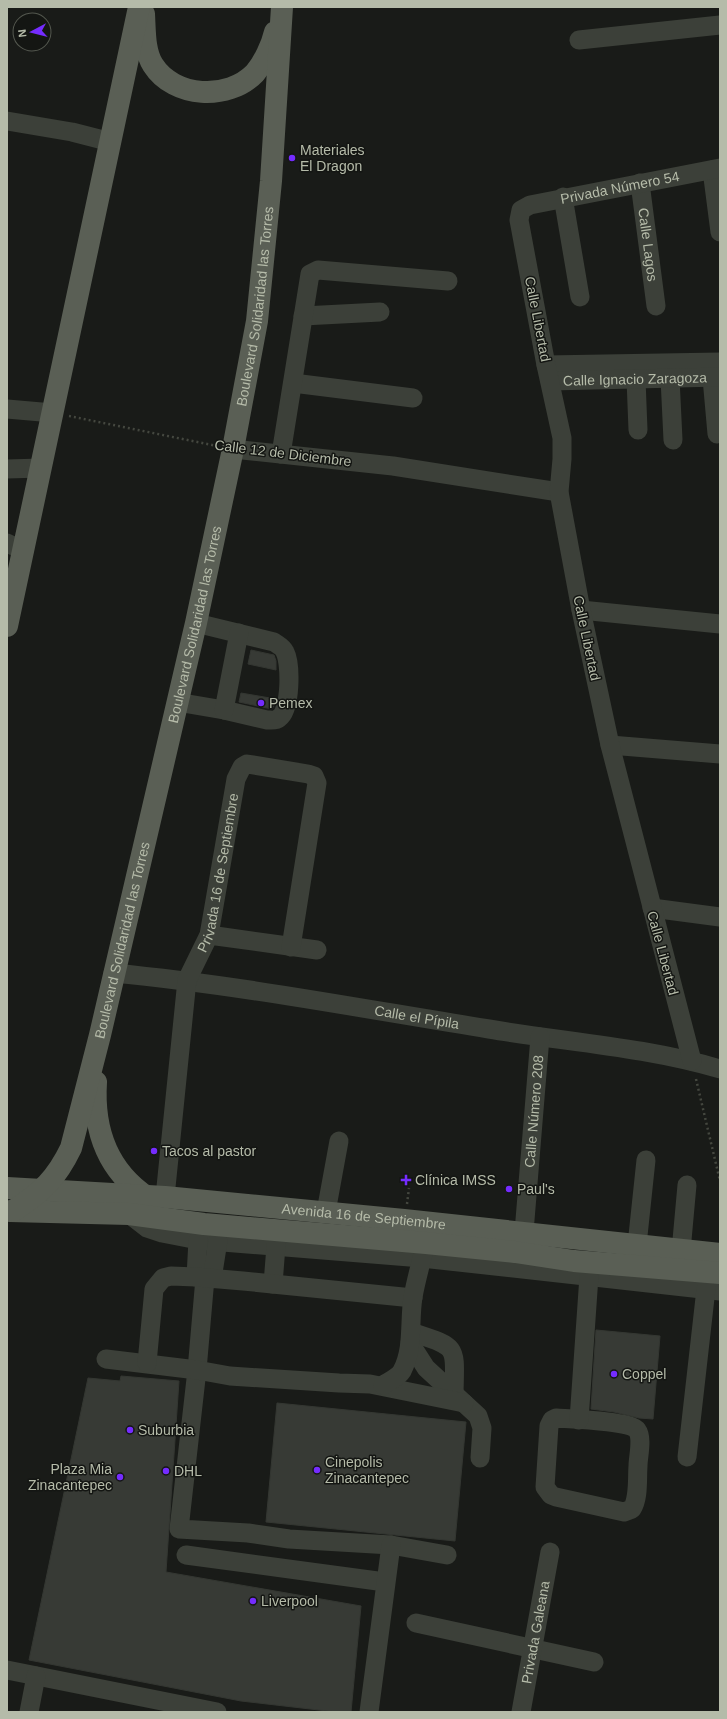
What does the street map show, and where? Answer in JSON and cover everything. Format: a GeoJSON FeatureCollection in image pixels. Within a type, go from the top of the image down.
{"type":"FeatureCollection","features":[{"type":"Feature","properties":{"kind":"main road"},"geometry":{"type":"LineString","coordinates":[[7,626],[15,547],[41,468],[116,109],[139,7]]}},
{"type":"Feature","properties":{"kind":"main road"},"geometry":{"type":"LineString","coordinates":[[144,7],[146,44],[152,64],[160,74],[175,85],[196,91],[209,92],[221,91],[235,86],[254,73],[273,39],[282,8]]}},
{"type":"Feature","properties":{"kind":"main road","name":"Boulevard Solidaridad las Torres"},"geometry":{"type":"LineString","coordinates":[[10,1211],[41,1191],[50,1182],[64,1163],[71,1148],[100,1034],[113,973],[196,623],[233,449],[257,321],[262,285],[273,150],[282,8]]}},
{"type":"Feature","properties":{"kind":"main road"},"geometry":{"type":"LineString","coordinates":[[100,1034],[95,1092],[97,1123],[102,1140],[118,1170],[139,1191],[156,1197]]}},
{"type":"Feature","properties":{"kind":"main road","name":"Avenida 16 de Septiembre"},"geometry":{"type":"LineString","coordinates":[[7,1188],[156,1197],[326,1212],[425,1242]]}},
{"type":"Feature","properties":{"kind":"main road","name":"Avenida 16 de Septiembre"},"geometry":{"type":"LineString","coordinates":[[10,1211],[129,1214],[204,1224],[518,1251],[715,1284]]}},
{"type":"Feature","properties":{"kind":"main road","name":"Avenida 16 de Septiembre"},"geometry":{"type":"LineString","coordinates":[[518,1251],[637,1245],[720,1254]]}},
{"type":"Feature","properties":{"kind":"street"},"geometry":{"type":"LineString","coordinates":[[579,40],[720,25]]}},
{"type":"Feature","properties":{"kind":"street"},"geometry":{"type":"LineString","coordinates":[[7,121],[111,137]]}},
{"type":"Feature","properties":{"kind":"street"},"geometry":{"type":"LineString","coordinates":[[716,169],[720,232]]}},
{"type":"Feature","properties":{"kind":"street","name":"Privada Número 54"},"geometry":{"type":"LineString","coordinates":[[521,210],[530,204],[562,197],[716,169]]}},
{"type":"Feature","properties":{"kind":"street","name":"Calle Lagos"},"geometry":{"type":"LineString","coordinates":[[640,183],[656,306]]}},
{"type":"Feature","properties":{"kind":"street"},"geometry":{"type":"LineString","coordinates":[[562,197],[580,297]]}},
{"type":"Feature","properties":{"kind":"street","name":"Calle Libertad"},"geometry":{"type":"LineString","coordinates":[[521,210],[519,220],[562,438],[559,492],[581,610],[610,745],[692,1061]]}},
{"type":"Feature","properties":{"kind":"street"},"geometry":{"type":"LineString","coordinates":[[282,454],[310,274],[318,270],[448,281]]}},
{"type":"Feature","properties":{"kind":"street"},"geometry":{"type":"LineString","coordinates":[[303,316],[380,312]]}},
{"type":"Feature","properties":{"kind":"street","name":"Calle Ignacio Zaragoza"},"geometry":{"type":"LineString","coordinates":[[591,372],[636,379],[670,378],[717,372]]}},
{"type":"Feature","properties":{"kind":"street"},"geometry":{"type":"LineString","coordinates":[[717,372],[717,434]]}},
{"type":"Feature","properties":{"kind":"street","name":"Calle Ignacio Zaragoza"},"geometry":{"type":"LineString","coordinates":[[548,373],[717,372]]}},
{"type":"Feature","properties":{"kind":"street"},"geometry":{"type":"LineString","coordinates":[[670,378],[673,440]]}},
{"type":"Feature","properties":{"kind":"street"},"geometry":{"type":"LineString","coordinates":[[636,379],[638,430]]}},
{"type":"Feature","properties":{"kind":"street"},"geometry":{"type":"LineString","coordinates":[[293,383],[412,398]]}},
{"type":"Feature","properties":{"kind":"street"},"geometry":{"type":"LineString","coordinates":[[7,409],[53,413]]}},
{"type":"Feature","properties":{"kind":"street","name":"Calle 12 de Diciembre"},"geometry":{"type":"LineString","coordinates":[[233,449],[393,466],[559,492]]}},
{"type":"Feature","properties":{"kind":"street"},"geometry":{"type":"LineString","coordinates":[[7,469],[41,468]]}},
{"type":"Feature","properties":{"kind":"street"},"geometry":{"type":"LineString","coordinates":[[581,610],[720,624]]}},
{"type":"Feature","properties":{"kind":"street"},"geometry":{"type":"LineString","coordinates":[[177,702],[273,720],[280,718],[284,712],[290,680],[289,664],[282,647],[274,642],[196,623]]}},
{"type":"Feature","properties":{"kind":"street"},"geometry":{"type":"LineString","coordinates":[[224,710],[239,633]]}},
{"type":"Feature","properties":{"kind":"street"},"geometry":{"type":"LineString","coordinates":[[610,745],[720,754]]}},
{"type":"Feature","properties":{"kind":"street","name":"Privada 16 de Septiembre"},"geometry":{"type":"LineString","coordinates":[[186,980],[209,935],[236,779],[242,767],[247,764],[314,776],[317,783],[317,792],[291,947]]}},
{"type":"Feature","properties":{"kind":"street"},"geometry":{"type":"LineString","coordinates":[[652,908],[720,918]]}},
{"type":"Feature","properties":{"kind":"street"},"geometry":{"type":"LineString","coordinates":[[209,935],[317,950]]}},
{"type":"Feature","properties":{"kind":"street","name":"Calle el Pípila"},"geometry":{"type":"LineString","coordinates":[[113,973],[186,980],[540,1038],[646,1052],[692,1061],[720,1069]]}},
{"type":"Feature","properties":{"kind":"street"},"geometry":{"type":"LineString","coordinates":[[156,1197],[186,980]]}},
{"type":"Feature","properties":{"kind":"street","name":"Calle Número 208"},"geometry":{"type":"LineString","coordinates":[[518,1251],[540,1038]]}},
{"type":"Feature","properties":{"kind":"street"},"geometry":{"type":"LineString","coordinates":[[326,1212],[339,1141]]}},
{"type":"Feature","properties":{"kind":"street"},"geometry":{"type":"LineString","coordinates":[[637,1245],[646,1160]]}},
{"type":"Feature","properties":{"kind":"street"},"geometry":{"type":"LineString","coordinates":[[681,1250],[687,1184]]}},
{"type":"Feature","properties":{"kind":"street"},"geometry":{"type":"LineString","coordinates":[[129,1214],[147,1228],[162,1233],[198,1240],[276,1246],[425,1242],[518,1251],[589,1276],[715,1284],[687,1457]]}},
{"type":"Feature","properties":{"kind":"street"},"geometry":{"type":"LineString","coordinates":[[198,1240],[204,1278],[197,1370],[179,1529],[248,1533],[289,1540],[391,1545],[447,1555]]}},
{"type":"Feature","properties":{"kind":"street"},"geometry":{"type":"LineString","coordinates":[[204,1278],[214,1264],[218,1241]]}},
{"type":"Feature","properties":{"kind":"street"},"geometry":{"type":"LineString","coordinates":[[383,1386],[398,1376],[407,1359],[411,1337],[413,1298],[425,1242]]}},
{"type":"Feature","properties":{"kind":"street"},"geometry":{"type":"LineString","coordinates":[[273,1284],[276,1246]]}},
{"type":"Feature","properties":{"kind":"street"},"geometry":{"type":"LineString","coordinates":[[147,1364],[154,1289],[163,1278],[171,1276],[375,1293],[413,1298]]}},
{"type":"Feature","properties":{"kind":"street"},"geometry":{"type":"LineString","coordinates":[[579,1420],[589,1276]]}},
{"type":"Feature","properties":{"kind":"street"},"geometry":{"type":"LineString","coordinates":[[411,1337],[426,1368],[478,1416],[482,1428],[480,1458]]}},
{"type":"Feature","properties":{"kind":"street"},"geometry":{"type":"LineString","coordinates":[[411,1337],[442,1342],[454,1353],[459,1398]]}},
{"type":"Feature","properties":{"kind":"street"},"geometry":{"type":"LineString","coordinates":[[106,1360],[197,1370],[237,1377],[383,1386],[459,1398]]}},
{"type":"Feature","properties":{"kind":"street"},"geometry":{"type":"LineString","coordinates":[[556,1418],[579,1420],[612,1422],[635,1427],[638,1430],[639,1441],[636,1496],[632,1509],[624,1512],[556,1497],[547,1491],[545,1487],[549,1426],[552,1420],[556,1418]]}},
{"type":"Feature","properties":{"kind":"street"},"geometry":{"type":"LineString","coordinates":[[243,1563],[248,1533]]}},
{"type":"Feature","properties":{"kind":"street"},"geometry":{"type":"LineString","coordinates":[[369,1712],[391,1545]]}},
{"type":"Feature","properties":{"kind":"street","name":"Privada Galeana"},"geometry":{"type":"LineString","coordinates":[[521,1712],[550,1552]]}},
{"type":"Feature","properties":{"kind":"street"},"geometry":{"type":"LineString","coordinates":[[186,1554],[385,1582]]}},
{"type":"Feature","properties":{"kind":"street"},"geometry":{"type":"LineString","coordinates":[[416,1623],[594,1662]]}},
{"type":"Feature","properties":{"kind":"street"},"geometry":{"type":"LineString","coordinates":[[7,1670],[217,1712]]}},
{"type":"Feature","properties":{"kind":"street"},"geometry":{"type":"LineString","coordinates":[[29,1712],[36,1676]]}},
{"type":"Feature","properties":{"kind":"path","name":"Calle 12 de Diciembre"},"geometry":{"type":"LineString","coordinates":[[53,413],[233,449]]}},
{"type":"Feature","properties":{"kind":"path"},"geometry":{"type":"LineString","coordinates":[[692,1061],[720,1181]]}},
{"type":"Feature","properties":{"kind":"building","name":"Pemex"},"geometry":{"type":"Polygon","coordinates":[[[251,650],[274,655],[276,670],[248,664],[251,650]]]}},
{"type":"Feature","properties":{"kind":"building"},"geometry":{"type":"Polygon","coordinates":[[[241,693],[276,699],[272,709],[239,702],[241,693]]]}},
{"type":"Feature","properties":{"kind":"building","name":"Coppel"},"geometry":{"type":"Polygon","coordinates":[[[596,1330],[660,1336],[653,1419],[639,1418],[614,1412],[591,1409],[596,1330]]]}},
{"type":"Feature","properties":{"kind":"building","name":"Plaza Mia Zinacantepec"},"geometry":{"type":"Polygon","coordinates":[[[121,1376],[179,1381],[166,1572],[361,1606],[351,1712],[336,1712],[241,1701],[29,1660],[88,1378],[120,1381],[121,1376]]]}},
{"type":"Feature","properties":{"kind":"building"},"geometry":{"type":"Polygon","coordinates":[[[277,1403],[466,1422],[455,1541],[266,1522],[277,1403]]]}},
{"type":"Feature","properties":{"kind":"place","name":"Materiales El Dragon"},"geometry":{"type":"Point","coordinates":[292,158]}},
{"type":"Feature","properties":{"kind":"place","name":"Pemex"},"geometry":{"type":"Point","coordinates":[261,703]}},
{"type":"Feature","properties":{"kind":"place","name":"Tacos al pastor"},"geometry":{"type":"Point","coordinates":[154,1151]}},
{"type":"Feature","properties":{"kind":"place","name":"Clínica IMSS"},"geometry":{"type":"Point","coordinates":[406,1180]}},
{"type":"Feature","properties":{"kind":"place","name":"Paul's"},"geometry":{"type":"Point","coordinates":[509,1189]}},
{"type":"Feature","properties":{"kind":"place","name":"Coppel"},"geometry":{"type":"Point","coordinates":[614,1374]}},
{"type":"Feature","properties":{"kind":"place","name":"Suburbia"},"geometry":{"type":"Point","coordinates":[130,1430]}},
{"type":"Feature","properties":{"kind":"place","name":"Cinepolis Zinacantepec"},"geometry":{"type":"Point","coordinates":[317,1470]}},
{"type":"Feature","properties":{"kind":"place","name":"DHL"},"geometry":{"type":"Point","coordinates":[166,1471]}},
{"type":"Feature","properties":{"kind":"place","name":"Plaza Mia Zinacantepec"},"geometry":{"type":"Point","coordinates":[120,1477]}},
{"type":"Feature","properties":{"kind":"place","name":"Liverpool"},"geometry":{"type":"Point","coordinates":[253,1601]}}]}
